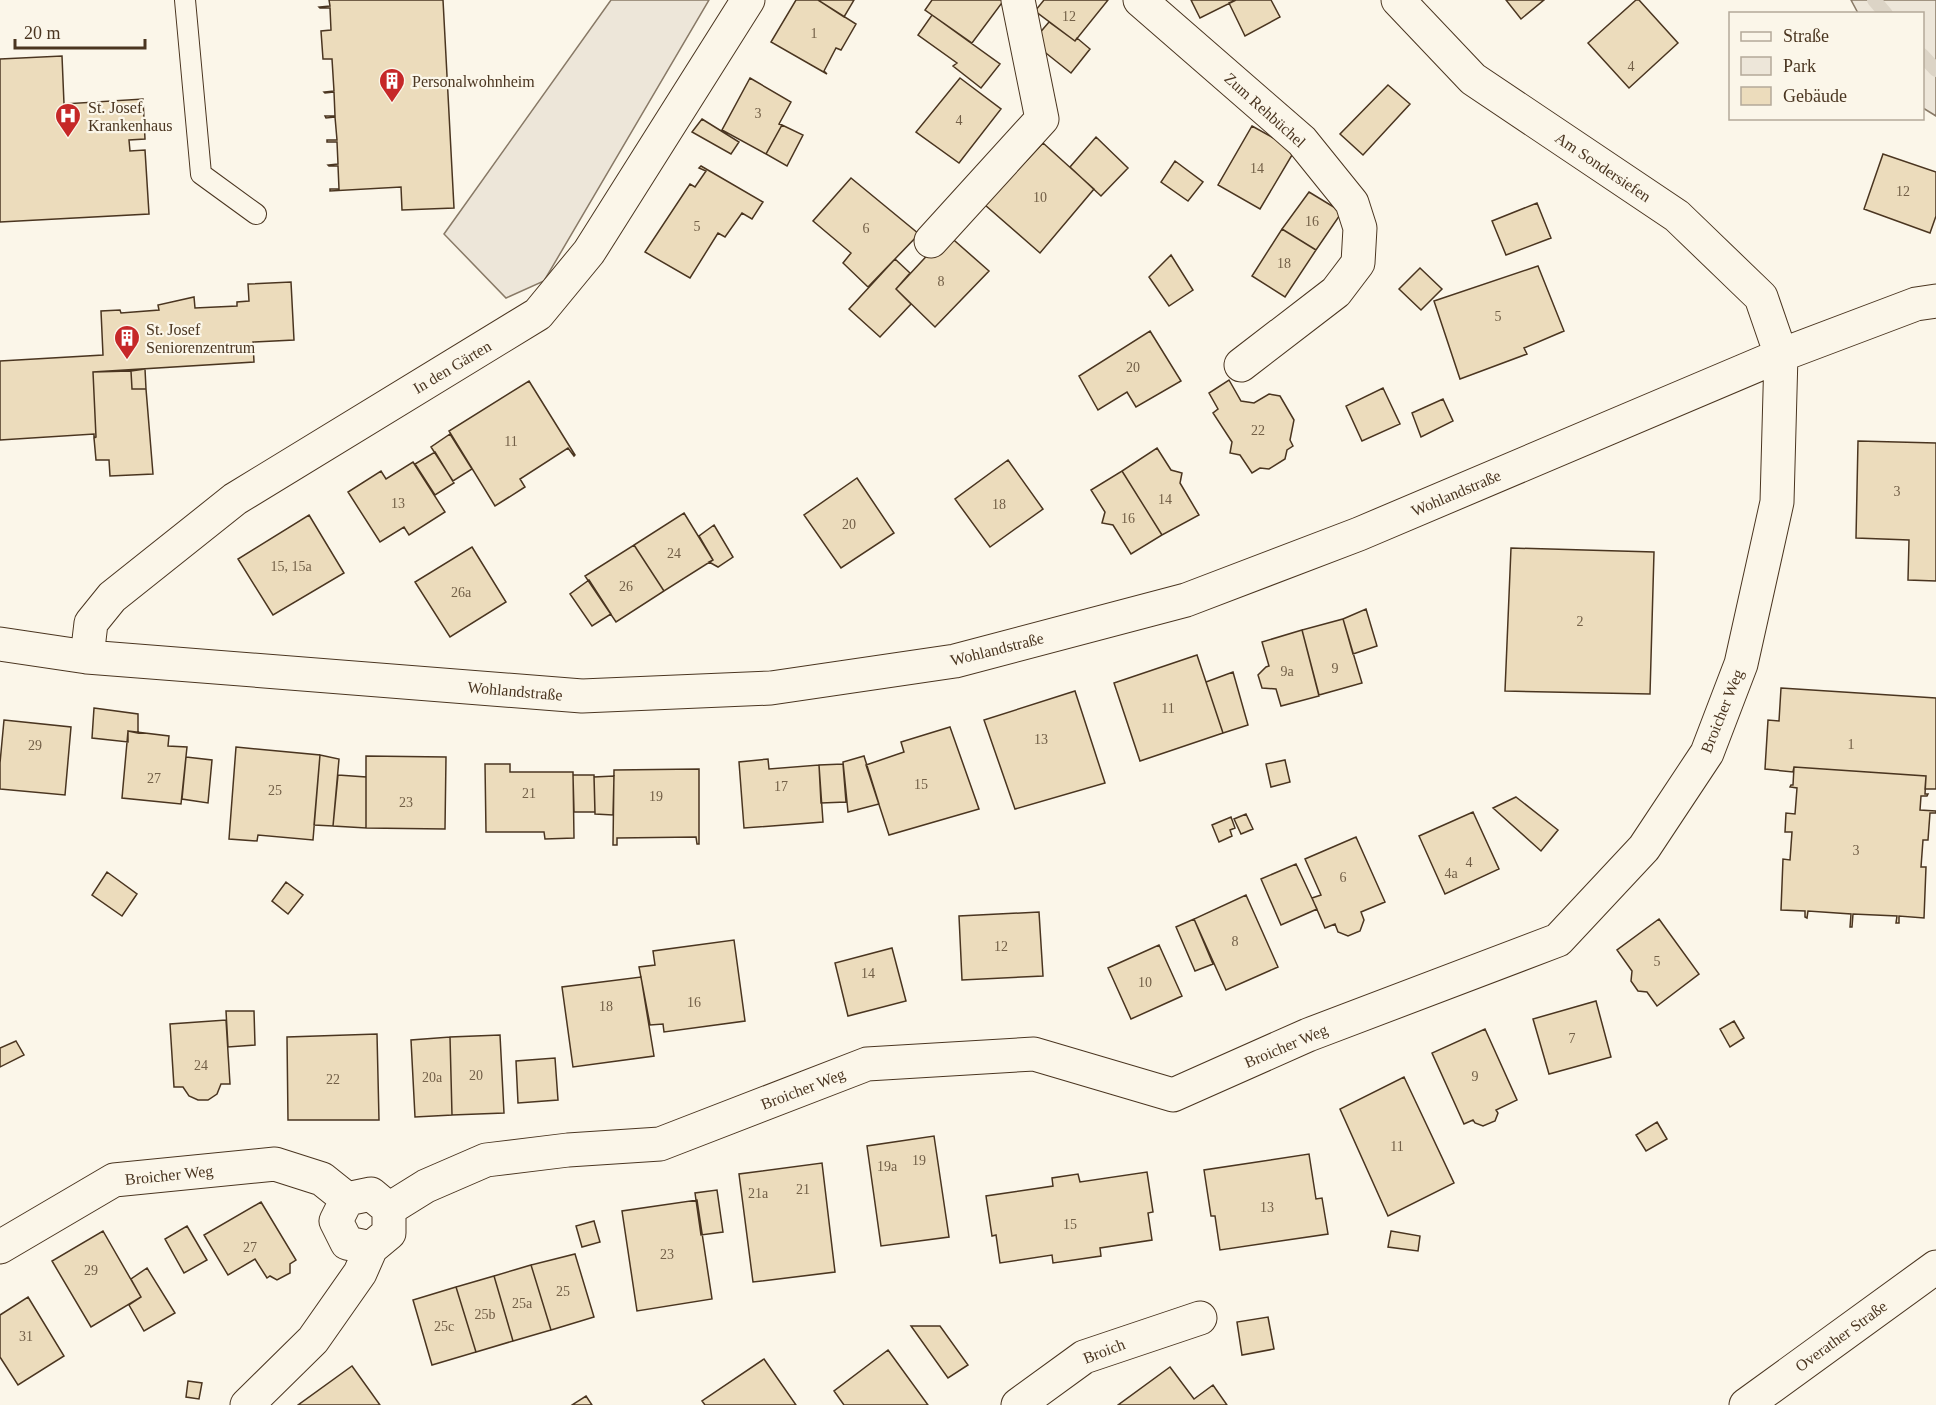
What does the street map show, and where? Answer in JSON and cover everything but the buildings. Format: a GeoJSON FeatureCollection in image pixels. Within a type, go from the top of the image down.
{"type":"FeatureCollection","features":[{"type":"Feature","properties":{"kind":"street","name":"In den Gärten"},"geometry":{"type":"LineString","coordinates":[[87,657],[91,623],[112,597],[235,499],[538,314],[589,252],[748,0]]}},
{"type":"Feature","properties":{"kind":"street"},"geometry":{"type":"LineString","coordinates":[[931,241],[1042,118],[1018,0]]}},
{"type":"Feature","properties":{"kind":"street","name":"Zum Rehbüchel"},"geometry":{"type":"LineString","coordinates":[[1140,0],[1302,141],[1352,203],[1360,228],[1358,263],[1336,292],[1241,365]]}},
{"type":"Feature","properties":{"kind":"street","name":"Am Sondersiefen"},"geometry":{"type":"LineString","coordinates":[[1398,0],[1473,80],[1677,216],[1761,297],[1781,355]]}},
{"type":"Feature","properties":{"kind":"street","name":"Wohlandstraße"},"geometry":{"type":"LineString","coordinates":[[0,644],[87,657],[582,696],[771,688],[955,661],[1186,600],[1359,534],[1781,355],[1916,304],[1936,301]]}},
{"type":"Feature","properties":{"kind":"street","name":"Broicher Weg"},"geometry":{"type":"LineString","coordinates":[[389,1209],[426,1186],[486,1160],[568,1150],[660,1144],[867,1064],[1034,1054],[1173,1095],[1308,1035],[1558,940],[1644,848],[1707,753],[1741,664],[1777,502],[1781,355]]}},
{"type":"Feature","properties":{"kind":"street","name":"Broicher Weg"},"geometry":{"type":"LineString","coordinates":[[0,1247],[114,1180],[275,1164],[322,1179],[347,1199]]}},
{"type":"Feature","properties":{"kind":"street"},"geometry":{"type":"LineString","coordinates":[[247,1405],[313,1340],[360,1273],[371,1248],[389,1233],[389,1209],[371,1194],[347,1199],[336,1221],[343,1236],[347,1243],[371,1248]]}},
{"type":"Feature","properties":{"kind":"street","name":"Overather Straße"},"geometry":{"type":"LineString","coordinates":[[1746,1405],[1936,1267]]}},
{"type":"Feature","properties":{"kind":"street","name":"Broich"},"geometry":{"type":"LineString","coordinates":[[1018,1405],[1084,1357],[1200,1318]]}},
{"type":"Feature","properties":{"kind":"lane"},"geometry":{"type":"LineString","coordinates":[[185,0],[201,174],[256,214]]}},
{"type":"Feature","properties":{"kind":"green space"},"geometry":{"type":"Polygon","coordinates":[[[611,0],[709,0],[544,281],[506,298],[444,234],[611,0]]]}},
{"type":"Feature","properties":{"kind":"green space"},"geometry":{"type":"Polygon","coordinates":[[[1851,0],[1936,0],[1936,116],[1924,109],[1924,12],[1857,12],[1851,0]]]}},
{"type":"Feature","properties":{"kind":"waterway"},"geometry":{"type":"LineString","coordinates":[[1874,0],[1884,12]]}},
{"type":"Feature","properties":{"kind":"waterway"},"geometry":{"type":"LineString","coordinates":[[1924,57],[1936,70]]}},
{"type":"Feature","properties":{"kind":"place","name":"Personalwohnheim"},"geometry":{"type":"Point","coordinates":[392,104]}},
{"type":"Feature","properties":{"kind":"place","name":"St. Josef Krankenhaus"},"geometry":{"type":"Point","coordinates":[68,139]}},
{"type":"Feature","properties":{"kind":"place","name":"St. Josef Seniorenzentrum"},"geometry":{"type":"Point","coordinates":[127,361]}}]}
